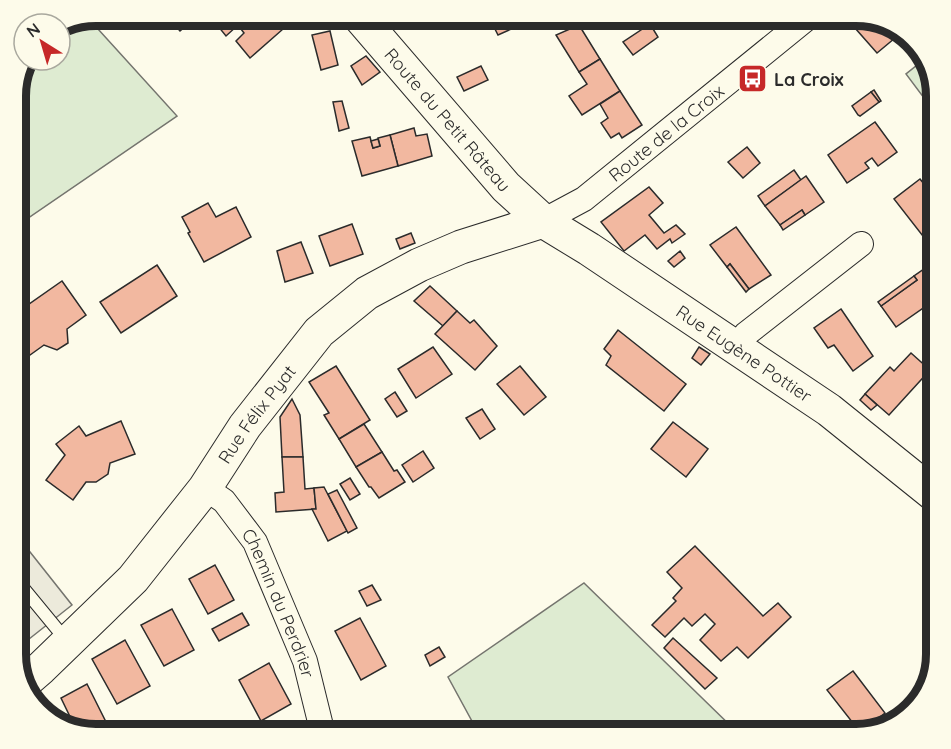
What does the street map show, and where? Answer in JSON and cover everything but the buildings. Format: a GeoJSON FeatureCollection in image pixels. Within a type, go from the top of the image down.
{"type":"FeatureCollection","features":[{"type":"Feature","properties":{"kind":"street","name":"Route du Petit Râteau"},"geometry":{"type":"LineString","coordinates":[[367,25],[506,187],[543,221]]}},
{"type":"Feature","properties":{"kind":"street","name":"Route de la Croix"},"geometry":{"type":"LineString","coordinates":[[543,221],[584,199],[799,25]]}},
{"type":"Feature","properties":{"kind":"street","name":"Rue Eugène Pottier"},"geometry":{"type":"LineString","coordinates":[[543,221],[589,249],[829,410],[926,488]]}},
{"type":"Feature","properties":{"kind":"street","name":"Rue Félix Pyat"},"geometry":{"type":"LineString","coordinates":[[30,677],[133,579],[205,488],[245,426],[319,332],[367,293],[419,265],[461,247],[543,221]]}},
{"type":"Feature","properties":{"kind":"street"},"geometry":{"type":"LineString","coordinates":[[735,347],[746,334],[861,244]]}},
{"type":"Feature","properties":{"kind":"street","name":"Chemin du Perdrier"},"geometry":{"type":"LineString","coordinates":[[205,488],[224,501],[255,542],[305,661],[321,724]]}},
{"type":"Feature","properties":{"kind":"lane"},"geometry":{"type":"LineString","coordinates":[[26,591],[69,641]]}},
{"type":"Feature","properties":{"kind":"green space"},"geometry":{"type":"Polygon","coordinates":[[[94,25],[177,116],[26,219],[26,91],[30,72],[72,72],[72,29],[94,25]]]}},
{"type":"Feature","properties":{"kind":"green space"},"geometry":{"type":"Polygon","coordinates":[[[918,64],[924,82],[926,101],[906,74],[918,64]]]}},
{"type":"Feature","properties":{"kind":"green space"},"geometry":{"type":"Polygon","coordinates":[[[584,583],[729,724],[474,724],[448,677],[584,583]]]}},
{"type":"Feature","properties":{"kind":"shaded area"},"geometry":{"type":"Polygon","coordinates":[[[26,547],[72,605],[26,641],[26,547]]]}},
{"type":"Feature","properties":{"kind":"place","name":"La Croix"},"geometry":{"type":"Point","coordinates":[753,79]}}]}
